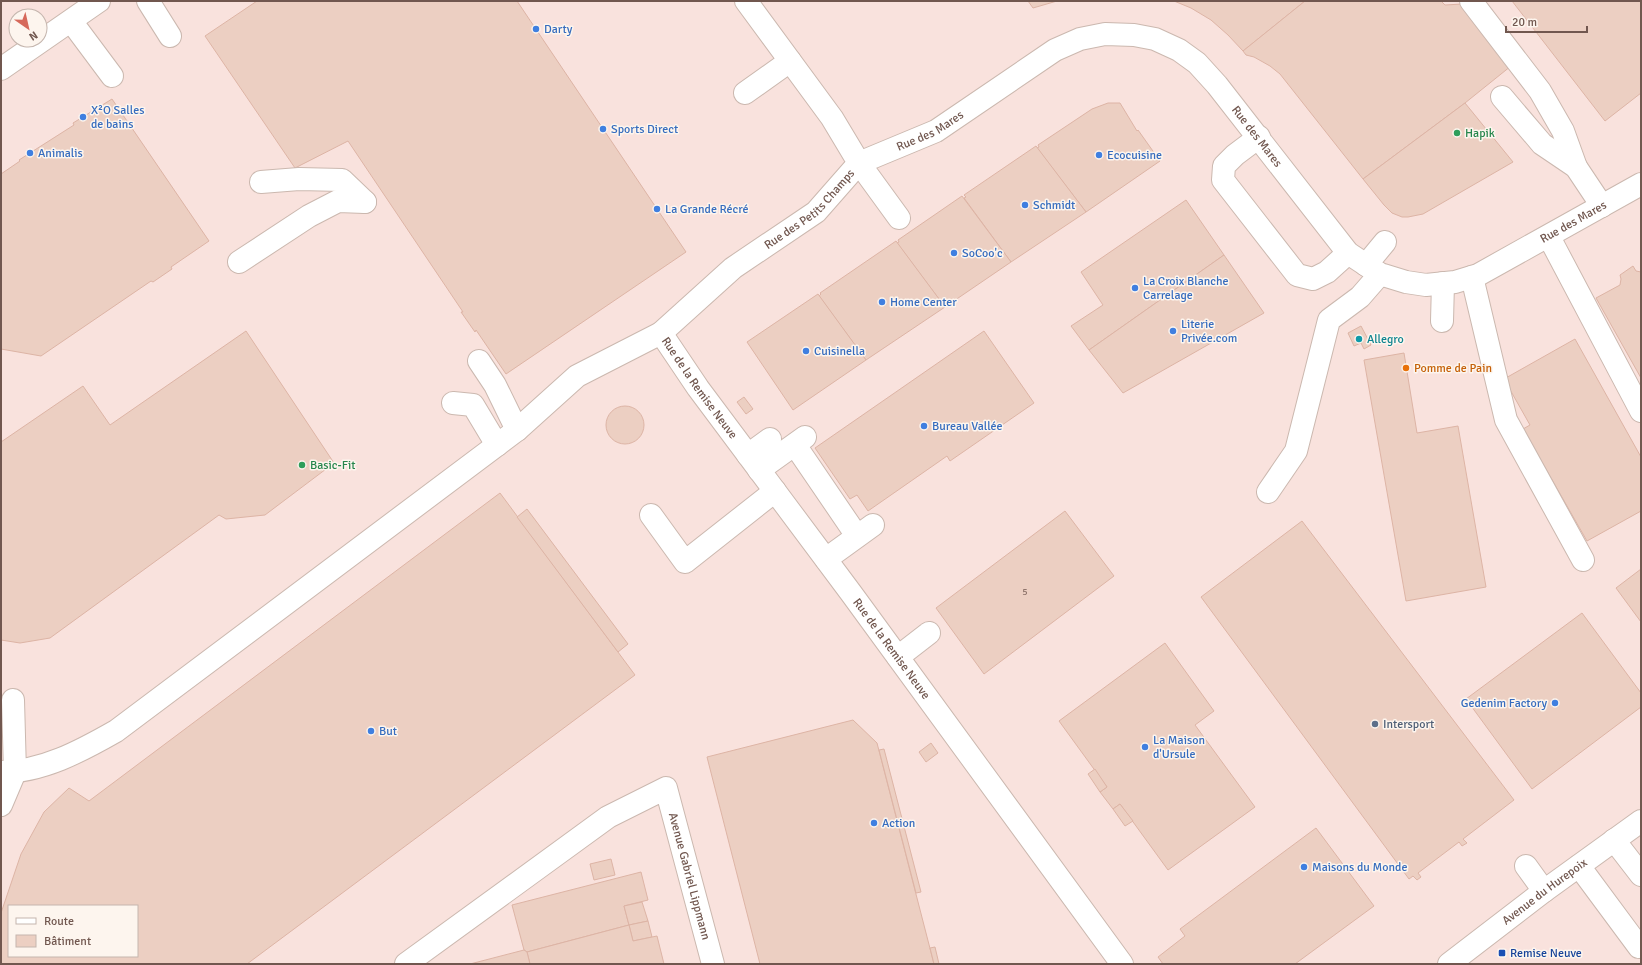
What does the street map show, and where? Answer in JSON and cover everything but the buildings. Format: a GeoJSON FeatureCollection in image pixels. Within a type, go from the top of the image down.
{"type":"FeatureCollection","features":[{"type":"Feature","properties":{"kind":"street"},"geometry":{"type":"LineString","coordinates":[[1,69],[99,1]]}},
{"type":"Feature","properties":{"kind":"street"},"geometry":{"type":"LineString","coordinates":[[148,1],[170,36]]}},
{"type":"Feature","properties":{"kind":"street","name":"Rue des Petits Champs"},"geometry":{"type":"LineString","coordinates":[[6,775],[48,763],[78,752],[116,730],[517,430],[577,376],[661,333],[733,268],[816,212],[859,163],[832,118],[746,1]]}},
{"type":"Feature","properties":{"kind":"street"},"geometry":{"type":"LineString","coordinates":[[1471,1],[1540,91],[1563,131],[1576,167],[1602,206]]}},
{"type":"Feature","properties":{"kind":"street"},"geometry":{"type":"LineString","coordinates":[[70,20],[112,76]]}},
{"type":"Feature","properties":{"kind":"street","name":"Rue des Mares"},"geometry":{"type":"LineString","coordinates":[[859,163],[936,131],[1055,50],[1080,39],[1105,34],[1134,34],[1155,39],[1179,50],[1221,78],[1237,125],[1258,137],[1365,264],[1406,282],[1426,285],[1455,282],[1478,275],[1549,237],[1641,184]]}},
{"type":"Feature","properties":{"kind":"street"},"geometry":{"type":"LineString","coordinates":[[745,93],[790,61]]}},
{"type":"Feature","properties":{"kind":"street"},"geometry":{"type":"LineString","coordinates":[[1502,97],[1542,144],[1576,167]]}},
{"type":"Feature","properties":{"kind":"street"},"geometry":{"type":"LineString","coordinates":[[1258,137],[1235,155],[1224,166],[1224,180],[1297,275],[1313,279],[1327,272],[1365,264],[1386,242]]}},
{"type":"Feature","properties":{"kind":"street"},"geometry":{"type":"LineString","coordinates":[[859,163],[899,218]]}},
{"type":"Feature","properties":{"kind":"street"},"geometry":{"type":"LineString","coordinates":[[239,262],[309,216],[338,201],[365,202],[342,180],[299,179],[261,182]]}},
{"type":"Feature","properties":{"kind":"street"},"geometry":{"type":"LineString","coordinates":[[1549,237],[1641,411]]}},
{"type":"Feature","properties":{"kind":"street"},"geometry":{"type":"LineString","coordinates":[[1268,492],[1296,451],[1329,320],[1360,297],[1365,264]]}},
{"type":"Feature","properties":{"kind":"street"},"geometry":{"type":"LineString","coordinates":[[1472,277],[1506,420],[1583,560]]}},
{"type":"Feature","properties":{"kind":"street"},"geometry":{"type":"LineString","coordinates":[[1442,320],[1443,283]]}},
{"type":"Feature","properties":{"kind":"street","name":"Rue de la Remise Neuve"},"geometry":{"type":"LineString","coordinates":[[661,333],[698,388],[826,559],[1122,964]]}},
{"type":"Feature","properties":{"kind":"street"},"geometry":{"type":"LineString","coordinates":[[479,361],[495,385],[517,430]]}},
{"type":"Feature","properties":{"kind":"street"},"geometry":{"type":"LineString","coordinates":[[454,403],[473,405],[497,445]]}},
{"type":"Feature","properties":{"kind":"street"},"geometry":{"type":"LineString","coordinates":[[754,462],[770,439]]}},
{"type":"Feature","properties":{"kind":"street"},"geometry":{"type":"LineString","coordinates":[[754,462],[800,441],[865,531],[826,559]]}},
{"type":"Feature","properties":{"kind":"street"},"geometry":{"type":"LineString","coordinates":[[651,515],[685,562],[775,492]]}},
{"type":"Feature","properties":{"kind":"street"},"geometry":{"type":"LineString","coordinates":[[898,657],[929,633]]}},
{"type":"Feature","properties":{"kind":"street"},"geometry":{"type":"LineString","coordinates":[[1,805],[6,775],[13,700]]}},
{"type":"Feature","properties":{"kind":"street","name":"Avenue Gabriel Lippmann"},"geometry":{"type":"LineString","coordinates":[[406,964],[608,817],[666,788],[713,964]]}},
{"type":"Feature","properties":{"kind":"street","name":"Avenue du Hurepoix"},"geometry":{"type":"LineString","coordinates":[[1449,964],[1544,891],[1641,821]]}},
{"type":"Feature","properties":{"kind":"street"},"geometry":{"type":"LineString","coordinates":[[1614,840],[1641,875]]}},
{"type":"Feature","properties":{"kind":"street"},"geometry":{"type":"LineString","coordinates":[[1526,866],[1544,891]]}},
{"type":"Feature","properties":{"kind":"street"},"geometry":{"type":"LineString","coordinates":[[1579,866],[1639,947]]}},
{"type":"Feature","properties":{"kind":"shaded area"},"geometry":{"type":"Polygon","coordinates":[[[1,1],[1641,1],[1641,964],[1,964],[1,1]]]}},
{"type":"Feature","properties":{"kind":"place","name":"Darty"},"geometry":{"type":"Point","coordinates":[536,29]}},
{"type":"Feature","properties":{"kind":"place","name":"X²O Salles de bains"},"geometry":{"type":"Point","coordinates":[83,117]}},
{"type":"Feature","properties":{"kind":"place","name":"Sports Direct"},"geometry":{"type":"Point","coordinates":[603,129]}},
{"type":"Feature","properties":{"kind":"place","name":"Hapik"},"geometry":{"type":"Point","coordinates":[1457,133]}},
{"type":"Feature","properties":{"kind":"place","name":"Animalis"},"geometry":{"type":"Point","coordinates":[30,153]}},
{"type":"Feature","properties":{"kind":"place","name":"Ecocuisine"},"geometry":{"type":"Point","coordinates":[1099,155]}},
{"type":"Feature","properties":{"kind":"place","name":"Schmidt"},"geometry":{"type":"Point","coordinates":[1025,205]}},
{"type":"Feature","properties":{"kind":"place","name":"La Grande Récré"},"geometry":{"type":"Point","coordinates":[657,209]}},
{"type":"Feature","properties":{"kind":"place","name":"SoCoo'c"},"geometry":{"type":"Point","coordinates":[954,253]}},
{"type":"Feature","properties":{"kind":"place","name":"La Croix Blanche Carrelage"},"geometry":{"type":"Point","coordinates":[1135,288]}},
{"type":"Feature","properties":{"kind":"place","name":"Home Center"},"geometry":{"type":"Point","coordinates":[882,302]}},
{"type":"Feature","properties":{"kind":"place","name":"Literie Privée.com"},"geometry":{"type":"Point","coordinates":[1173,331]}},
{"type":"Feature","properties":{"kind":"place","name":"Allegro"},"geometry":{"type":"Point","coordinates":[1359,339]}},
{"type":"Feature","properties":{"kind":"place","name":"Cuisinella"},"geometry":{"type":"Point","coordinates":[806,351]}},
{"type":"Feature","properties":{"kind":"place","name":"Pomme de Pain"},"geometry":{"type":"Point","coordinates":[1406,368]}},
{"type":"Feature","properties":{"kind":"place","name":"Bureau Vallée"},"geometry":{"type":"Point","coordinates":[924,426]}},
{"type":"Feature","properties":{"kind":"place","name":"Basic-Fit"},"geometry":{"type":"Point","coordinates":[302,465]}},
{"type":"Feature","properties":{"kind":"place","name":"Gedenim Factory"},"geometry":{"type":"Point","coordinates":[1555,703]}},
{"type":"Feature","properties":{"kind":"place","name":"Intersport"},"geometry":{"type":"Point","coordinates":[1375,724]}},
{"type":"Feature","properties":{"kind":"place","name":"But"},"geometry":{"type":"Point","coordinates":[371,731]}},
{"type":"Feature","properties":{"kind":"place","name":"La Maison d'Ursule"},"geometry":{"type":"Point","coordinates":[1145,747]}},
{"type":"Feature","properties":{"kind":"place","name":"Action"},"geometry":{"type":"Point","coordinates":[874,823]}},
{"type":"Feature","properties":{"kind":"place","name":"Maisons du Monde"},"geometry":{"type":"Point","coordinates":[1304,867]}},
{"type":"Feature","properties":{"kind":"place","name":"Remise Neuve"},"geometry":{"type":"Point","coordinates":[1502,953]}}]}
